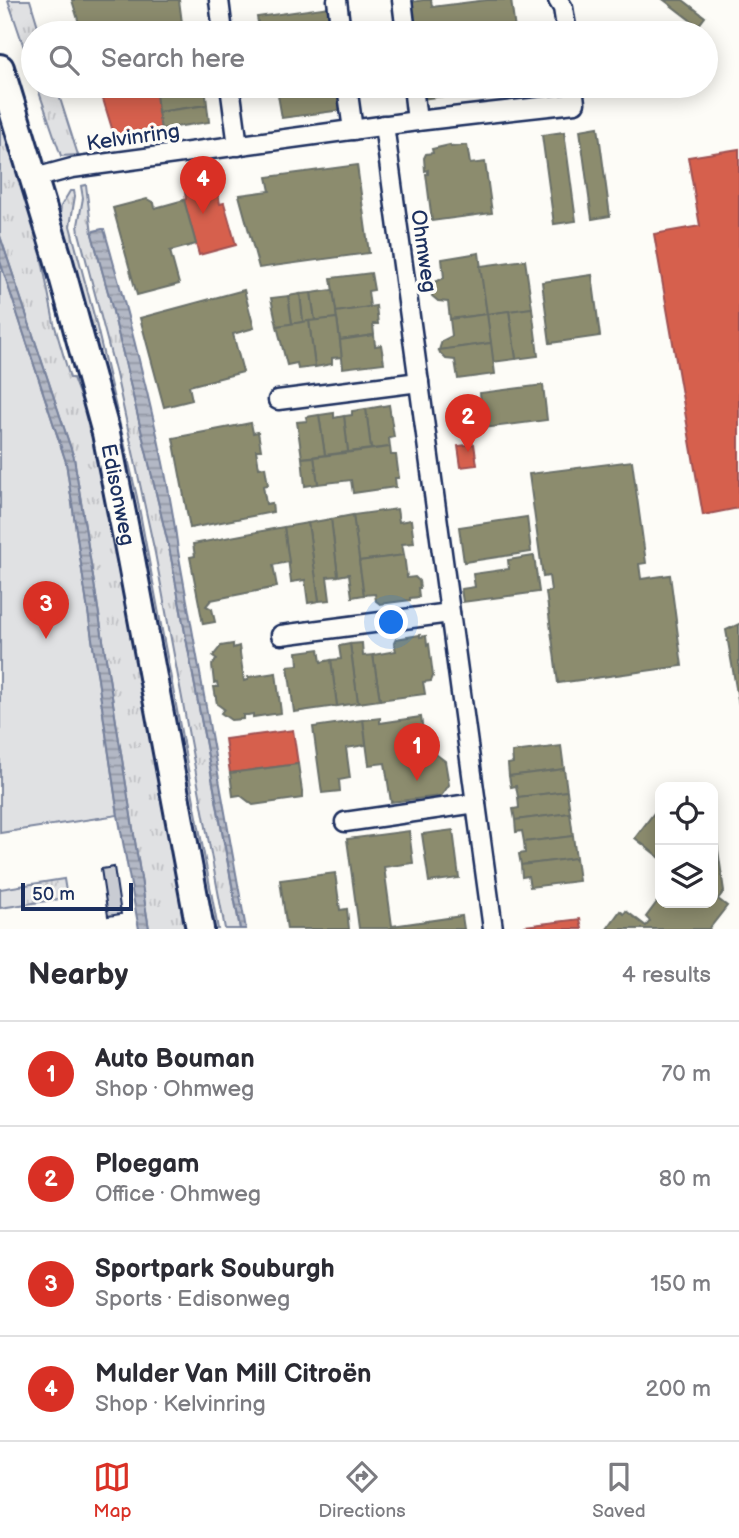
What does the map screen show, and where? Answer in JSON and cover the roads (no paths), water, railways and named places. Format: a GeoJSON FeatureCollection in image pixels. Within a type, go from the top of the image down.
{"type":"FeatureCollection","features":[{"type":"Feature","properties":{"kind":"street"},"geometry":{"type":"LineString","coordinates":[[219,0],[222,21]]}},
{"type":"Feature","properties":{"kind":"street"},"geometry":{"type":"LineString","coordinates":[[337,0],[340,21]]}},
{"type":"Feature","properties":{"kind":"street"},"geometry":{"type":"LineString","coordinates":[[402,0],[405,21]]}},
{"type":"Feature","properties":{"kind":"street"},"geometry":{"type":"LineString","coordinates":[[558,0],[564,8],[566,21]]}},
{"type":"Feature","properties":{"kind":"street","name":"Edisonweg"},"geometry":{"type":"LineString","coordinates":[[0,68],[35,178],[106,433],[200,929]]}},
{"type":"Feature","properties":{"kind":"street"},"geometry":{"type":"LineString","coordinates":[[232,98],[238,146]]}},
{"type":"Feature","properties":{"kind":"street"},"geometry":{"type":"LineString","coordinates":[[349,98],[353,130]]}},
{"type":"Feature","properties":{"kind":"street"},"geometry":{"type":"LineString","coordinates":[[414,98],[417,121]]}},
{"type":"Feature","properties":{"kind":"street","name":"Kelvinring"},"geometry":{"type":"LineString","coordinates":[[35,178],[72,169],[384,125],[575,103],[574,98]]}},
{"type":"Feature","properties":{"kind":"street","name":"Ohmweg"},"geometry":{"type":"LineString","coordinates":[[384,125],[493,929]]}},
{"type":"Feature","properties":{"kind":"street"},"geometry":{"type":"LineString","coordinates":[[278,400],[419,382]]}},
{"type":"Feature","properties":{"kind":"street"},"geometry":{"type":"LineString","coordinates":[[281,635],[450,613]]}},
{"type":"Feature","properties":{"kind":"street"},"geometry":{"type":"LineString","coordinates":[[345,822],[476,803]]}},
{"type":"Feature","properties":{"kind":"place","name":"Mulder Van Mill Citroën"},"geometry":{"type":"Point","coordinates":[203,214]}},
{"type":"Feature","properties":{"kind":"place","name":"Ploegam"},"geometry":{"type":"Point","coordinates":[468,452]}},
{"type":"Feature","properties":{"kind":"place","name":"Sportpark Souburgh"},"geometry":{"type":"Point","coordinates":[46,639]}},
{"type":"Feature","properties":{"kind":"place","name":"Auto Bouman"},"geometry":{"type":"Point","coordinates":[417,781]}}]}
